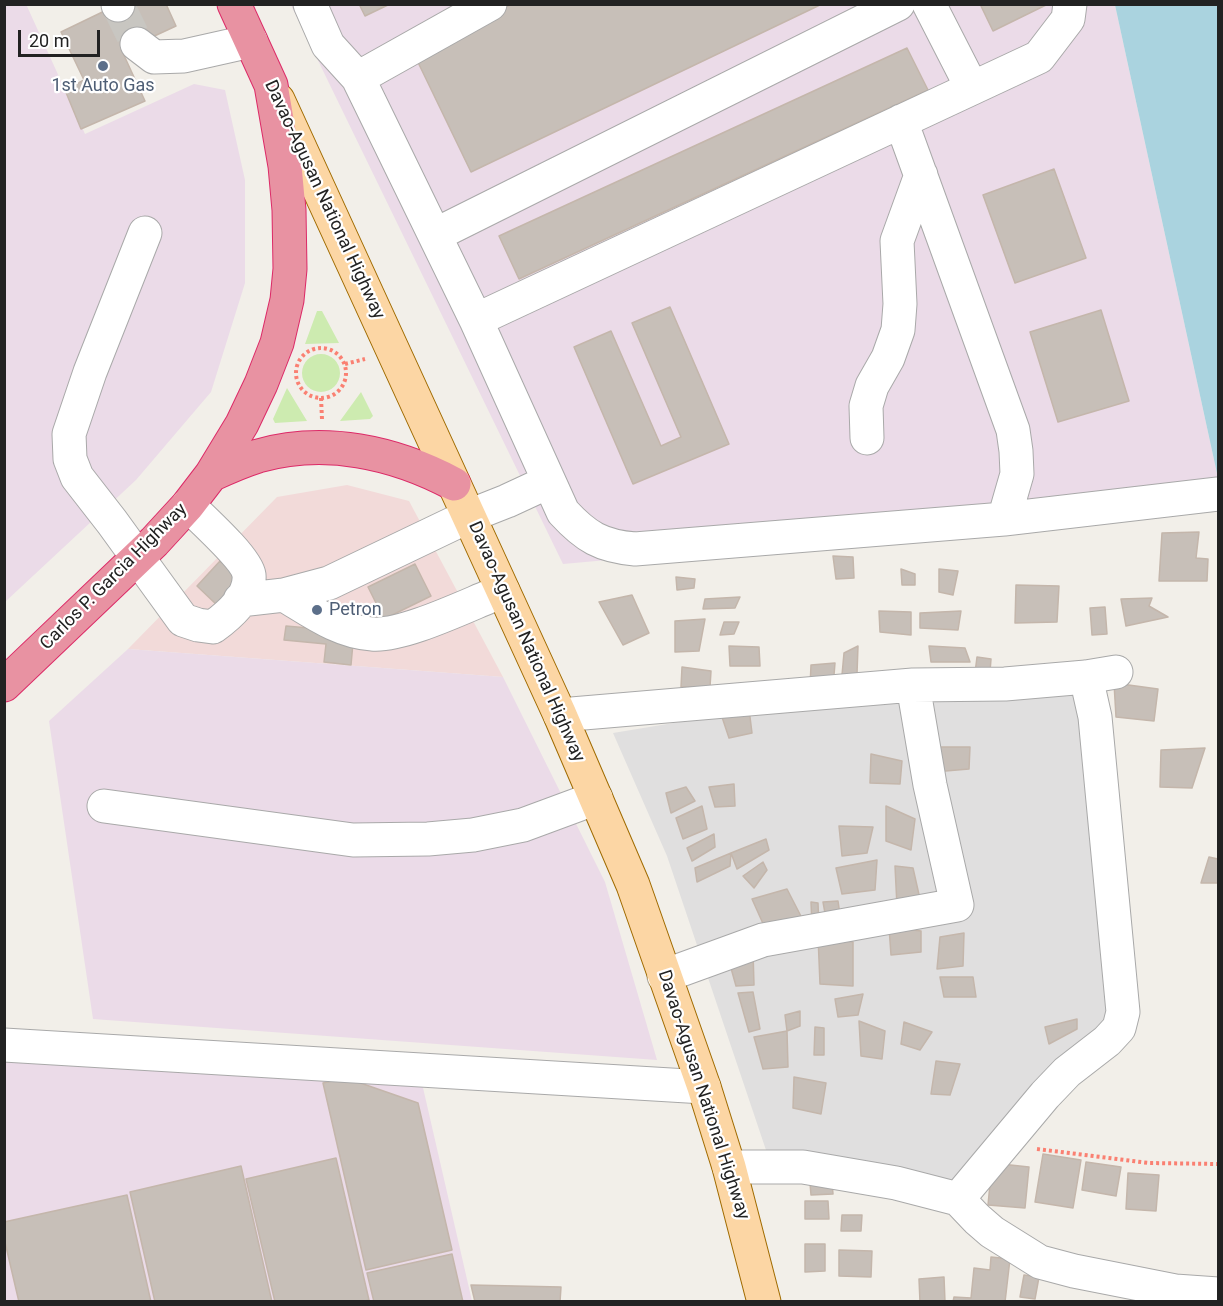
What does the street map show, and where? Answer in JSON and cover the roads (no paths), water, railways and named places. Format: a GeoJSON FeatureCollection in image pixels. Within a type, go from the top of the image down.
{"type":"FeatureCollection","features":[{"type":"Feature","properties":{"kind":"highway","name":"Davao-Agusan National Highway"},"geometry":{"type":"LineString","coordinates":[[234,4],[271,85]]}},
{"type":"Feature","properties":{"kind":"highway","name":"Carlos P. Garcia Highway"},"geometry":{"type":"LineString","coordinates":[[4,685],[138,558],[188,505],[211,475],[242,424],[261,384],[277,343],[287,300],[290,269],[290,210],[271,85]]}},
{"type":"Feature","properties":{"kind":"highway"},"geometry":{"type":"LineString","coordinates":[[211,475],[257,456],[287,450],[324,447],[385,456],[423,468],[454,483]]}},
{"type":"Feature","properties":{"kind":"main road","name":"Davao-Agusan National Highway"},"geometry":{"type":"LineString","coordinates":[[271,85],[560,715],[633,885],[704,1087],[729,1167],[764,1302]]}},
{"type":"Feature","properties":{"kind":"street"},"geometry":{"type":"LineString","coordinates":[[310,4],[328,45],[358,78],[476,320],[563,512],[578,528],[597,542],[614,547],[635,549],[1004,519],[1218,494]]}},
{"type":"Feature","properties":{"kind":"street"},"geometry":{"type":"LineString","coordinates":[[358,78],[490,4]]}},
{"type":"Feature","properties":{"kind":"street"},"geometry":{"type":"LineString","coordinates":[[435,235],[898,4]]}},
{"type":"Feature","properties":{"kind":"street"},"geometry":{"type":"LineString","coordinates":[[929,4],[972,88]]}},
{"type":"Feature","properties":{"kind":"street"},"geometry":{"type":"LineString","coordinates":[[476,320],[1039,57],[1068,20],[1070,4]]}},
{"type":"Feature","properties":{"kind":"street"},"geometry":{"type":"LineString","coordinates":[[137,44],[154,57],[184,56],[251,41]]}},
{"type":"Feature","properties":{"kind":"street"},"geometry":{"type":"LineString","coordinates":[[902,121],[1013,430],[1017,474],[1004,519]]}},
{"type":"Feature","properties":{"kind":"street"},"geometry":{"type":"LineString","coordinates":[[867,438],[866,406],[872,386],[888,358],[898,330],[900,304],[897,242],[921,175]]}},
{"type":"Feature","properties":{"kind":"street"},"geometry":{"type":"LineString","coordinates":[[145,233],[90,372],[69,434],[70,459],[77,477],[183,620],[213,627],[230,615],[248,588],[249,574],[243,561],[188,505]]}},
{"type":"Feature","properties":{"kind":"street"},"geometry":{"type":"LineString","coordinates":[[240,600],[284,595],[329,583],[469,516],[548,482]]}},
{"type":"Feature","properties":{"kind":"street"},"geometry":{"type":"LineString","coordinates":[[284,595],[322,619],[348,629],[372,634],[398,632],[503,591]]}},
{"type":"Feature","properties":{"kind":"street"},"geometry":{"type":"LineString","coordinates":[[560,715],[913,685],[1005,684],[1101,674],[1095,717],[1123,1012],[1119,1028],[1107,1041],[1067,1072],[1003,1143],[958,1199]]}},
{"type":"Feature","properties":{"kind":"street"},"geometry":{"type":"LineString","coordinates":[[664,976],[763,940],[957,905],[930,785],[913,685]]}},
{"type":"Feature","properties":{"kind":"street"},"geometry":{"type":"LineString","coordinates":[[104,806],[353,840],[428,839],[473,835],[523,825],[596,798]]}},
{"type":"Feature","properties":{"kind":"street"},"geometry":{"type":"LineString","coordinates":[[4,1045],[704,1087]]}},
{"type":"Feature","properties":{"kind":"street"},"geometry":{"type":"LineString","coordinates":[[729,1167],[803,1167],[896,1183],[958,1199],[992,1232],[1040,1262],[1074,1271],[1164,1288],[1218,1294]]}},
{"type":"Feature","properties":{"kind":"water"},"geometry":{"type":"Polygon","coordinates":[[[1115,5],[1218,5],[1218,478],[1115,5]]]}},
{"type":"Feature","properties":{"kind":"tunnel"},"geometry":{"type":"LineString","coordinates":[[118,5],[137,44]]}},
{"type":"Feature","properties":{"kind":"place","name":"1st Auto Gas"},"geometry":{"type":"Point","coordinates":[103,66]}},
{"type":"Feature","properties":{"kind":"place","name":"Petron"},"geometry":{"type":"Point","coordinates":[317,610]}}]}
